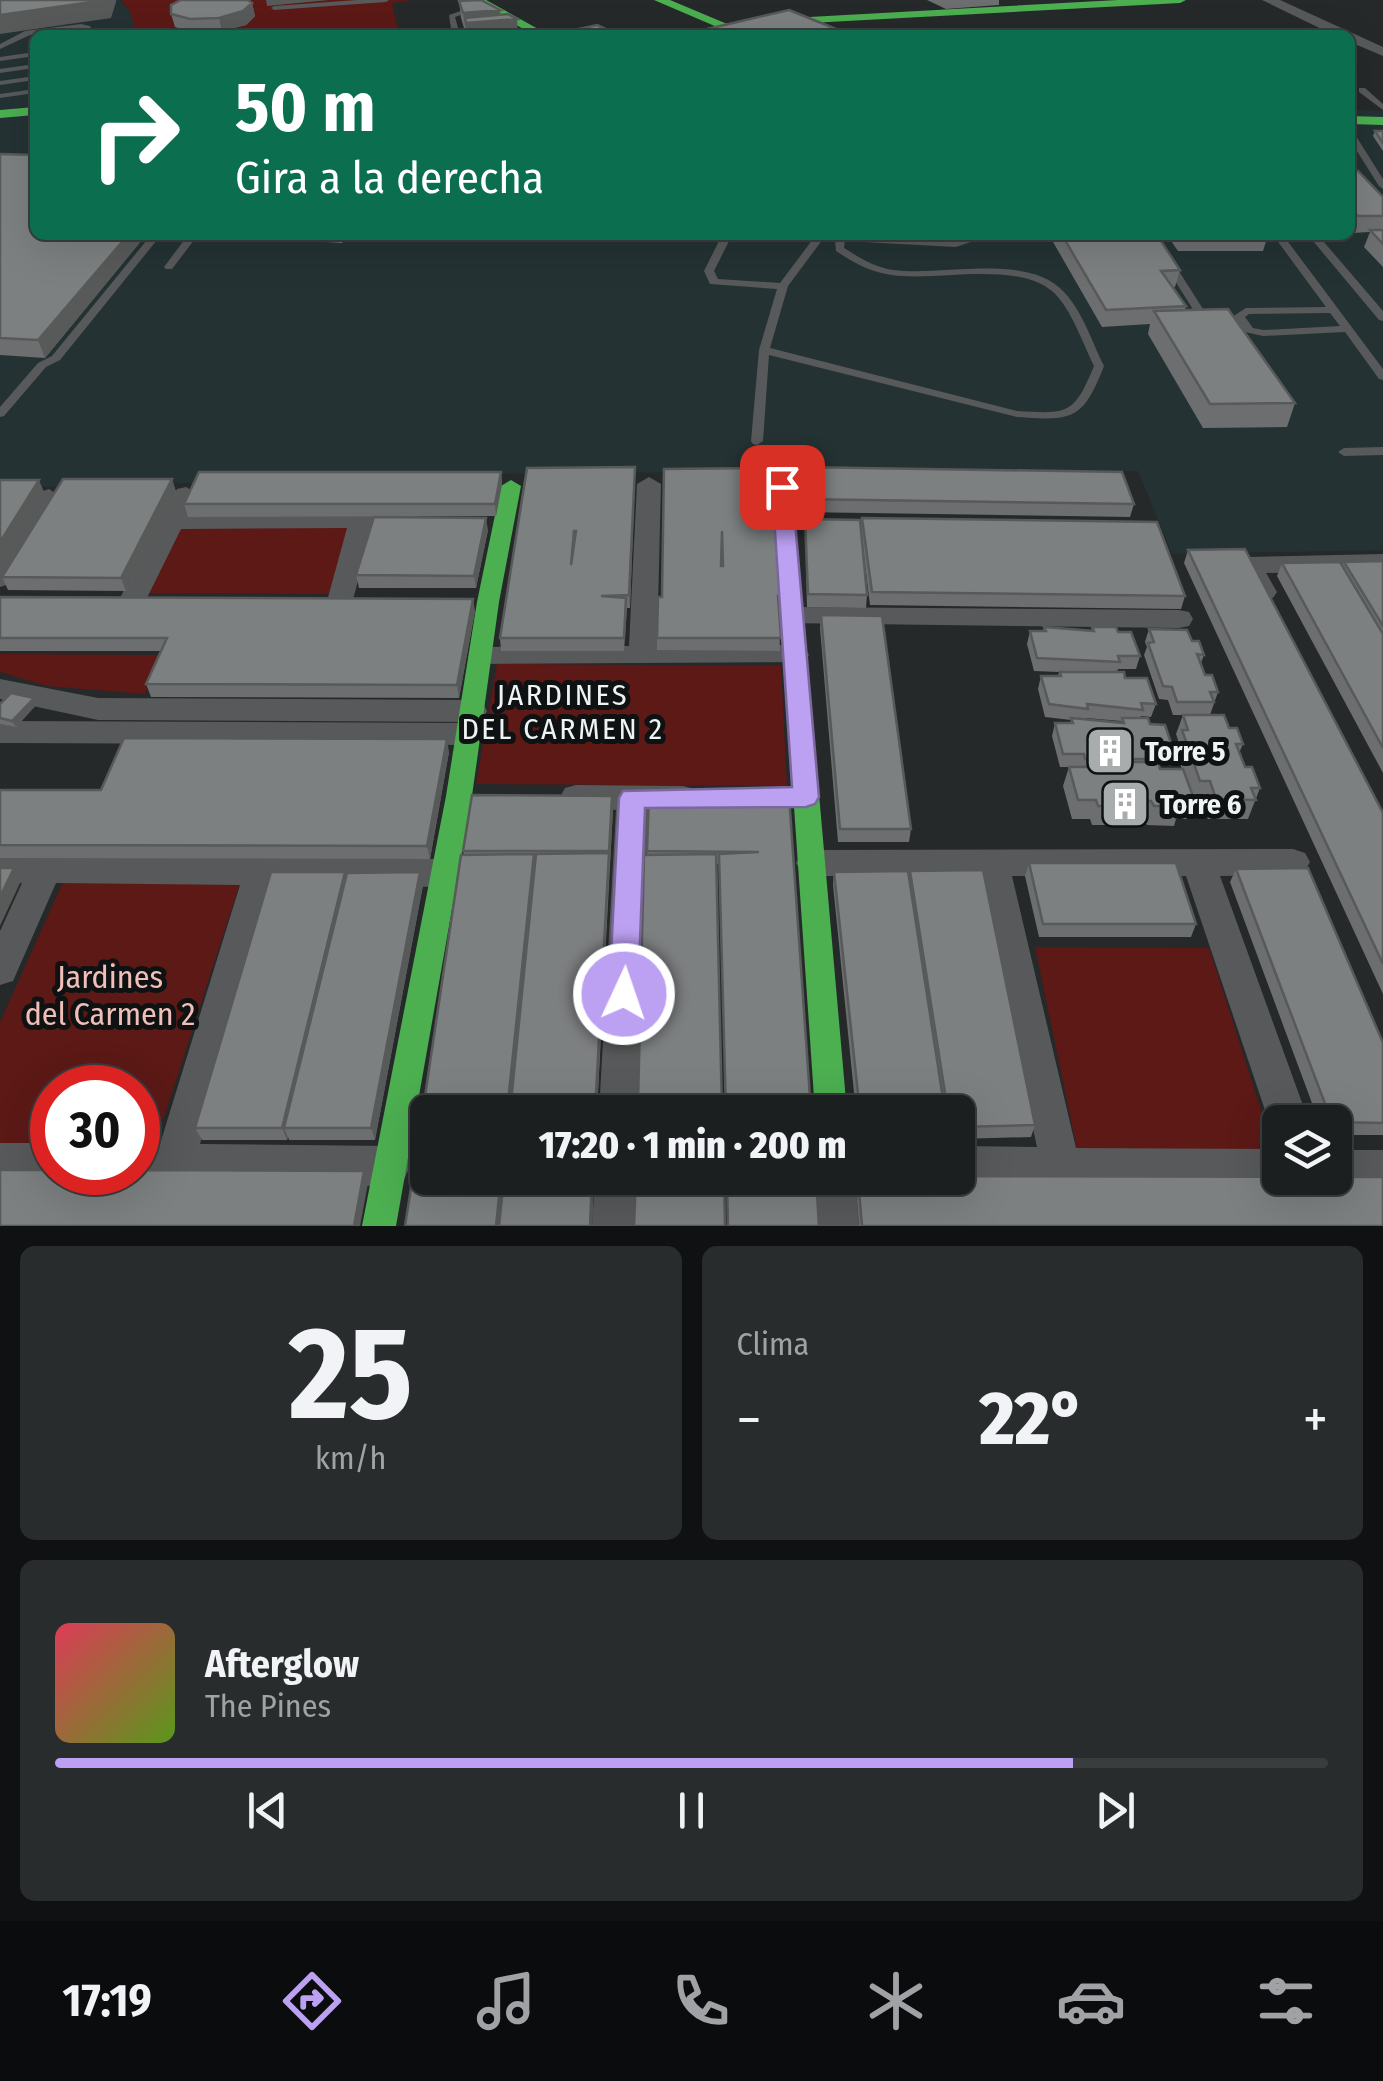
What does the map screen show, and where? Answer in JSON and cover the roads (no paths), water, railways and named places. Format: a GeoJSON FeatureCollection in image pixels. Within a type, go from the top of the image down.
{"type":"FeatureCollection","features":[{"type":"Feature","properties":{"kind":"street"},"geometry":{"type":"LineString","coordinates":[[660,0],[733,30]]}},
{"type":"Feature","properties":{"kind":"street"},"geometry":{"type":"LineString","coordinates":[[900,0],[967,30]]}},
{"type":"Feature","properties":{"kind":"street"},"geometry":{"type":"LineString","coordinates":[[742,30],[772,22],[1180,0]]}},
{"type":"Feature","properties":{"kind":"street"},"geometry":{"type":"LineString","coordinates":[[1269,0],[1335,30]]}},
{"type":"Feature","properties":{"kind":"street"},"geometry":{"type":"LineString","coordinates":[[475,5],[531,30]]}},
{"type":"Feature","properties":{"kind":"street"},"geometry":{"type":"LineString","coordinates":[[1355,36],[1383,35]]}},
{"type":"Feature","properties":{"kind":"street"},"geometry":{"type":"LineString","coordinates":[[1355,39],[1383,52]]}},
{"type":"Feature","properties":{"kind":"street"},"geometry":{"type":"LineString","coordinates":[[0,111],[30,108]]}},
{"type":"Feature","properties":{"kind":"street"},"geometry":{"type":"LineString","coordinates":[[1355,120],[1383,121]]}},
{"type":"Feature","properties":{"kind":"street"},"geometry":{"type":"LineString","coordinates":[[643,655],[649,484]]}},
{"type":"Feature","properties":{"kind":"street"},"geometry":{"type":"LineString","coordinates":[[380,1226],[460,796],[482,657],[479,602],[506,522],[511,486]]}},
{"type":"Feature","properties":{"kind":"street"},"geometry":{"type":"LineString","coordinates":[[782,487],[796,523],[795,656],[829,1095]]}},
{"type":"Feature","properties":{"kind":"street"},"geometry":{"type":"LineString","coordinates":[[133,600],[186,494]]}},
{"type":"Feature","properties":{"kind":"street"},"geometry":{"type":"LineString","coordinates":[[0,578],[49,497]]}},
{"type":"Feature","properties":{"kind":"street"},"geometry":{"type":"LineString","coordinates":[[172,520],[434,521]]}},
{"type":"Feature","properties":{"kind":"street"},"geometry":{"type":"LineString","coordinates":[[340,601],[362,520]]}},
{"type":"Feature","properties":{"kind":"street"},"geometry":{"type":"LineString","coordinates":[[470,521],[506,522]]}},
{"type":"Feature","properties":{"kind":"street"},"geometry":{"type":"LineString","coordinates":[[1275,615],[1248,564],[1383,562]]}},
{"type":"Feature","properties":{"kind":"street"},"geometry":{"type":"LineString","coordinates":[[793,616],[1179,620]]}},
{"type":"Feature","properties":{"kind":"street"},"geometry":{"type":"LineString","coordinates":[[482,657],[795,656]]}},
{"type":"Feature","properties":{"kind":"street"},"geometry":{"type":"LineString","coordinates":[[0,689],[91,721]]}},
{"type":"Feature","properties":{"kind":"street"},"geometry":{"type":"LineString","coordinates":[[0,732],[91,721],[470,722]]}},
{"type":"Feature","properties":{"kind":"street"},"geometry":{"type":"LineString","coordinates":[[460,796],[498,797]]}},
{"type":"Feature","properties":{"kind":"street"},"geometry":{"type":"LineString","coordinates":[[536,797],[710,798]]}},
{"type":"Feature","properties":{"kind":"street"},"geometry":{"type":"LineString","coordinates":[[767,797],[806,797]]}},
{"type":"Feature","properties":{"kind":"street"},"geometry":{"type":"LineString","coordinates":[[619,1095],[632,798]]}},
{"type":"Feature","properties":{"kind":"street"},"geometry":{"type":"LineString","coordinates":[[992,862],[1061,1167]]}},
{"type":"Feature","properties":{"kind":"street"},"geometry":{"type":"LineString","coordinates":[[812,863],[1293,862]]}},
{"type":"Feature","properties":{"kind":"street"},"geometry":{"type":"LineString","coordinates":[[1200,864],[1283,1105]]}},
{"type":"Feature","properties":{"kind":"street"},"geometry":{"type":"LineString","coordinates":[[0,869],[444,872]]}},
{"type":"Feature","properties":{"kind":"street"},"geometry":{"type":"LineString","coordinates":[[0,970],[45,869]]}},
{"type":"Feature","properties":{"kind":"street"},"geometry":{"type":"LineString","coordinates":[[160,1153],[261,869]]}},
{"type":"Feature","properties":{"kind":"street"},"geometry":{"type":"LineString","coordinates":[[0,1162],[30,1162]]}},
{"type":"Feature","properties":{"kind":"street"},"geometry":{"type":"LineString","coordinates":[[160,1164],[390,1166]]}},
{"type":"Feature","properties":{"kind":"street"},"geometry":{"type":"LineString","coordinates":[[975,1166],[1262,1169]]}},
{"type":"Feature","properties":{"kind":"street"},"geometry":{"type":"LineString","coordinates":[[1352,1170],[1383,1170]]}},
{"type":"Feature","properties":{"kind":"street"},"geometry":{"type":"LineString","coordinates":[[612,1226],[614,1195]]}},
{"type":"Feature","properties":{"kind":"street"},"geometry":{"type":"LineString","coordinates":[[836,1195],[838,1226]]}},
{"type":"Feature","properties":{"kind":"lane"},"geometry":{"type":"LineString","coordinates":[[274,8],[386,0]]}},
{"type":"Feature","properties":{"kind":"lane"},"geometry":{"type":"LineString","coordinates":[[449,0],[475,5]]}},
{"type":"Feature","properties":{"kind":"lane"},"geometry":{"type":"LineString","coordinates":[[454,30],[450,16],[475,5]]}},
{"type":"Feature","properties":{"kind":"lane"},"geometry":{"type":"LineString","coordinates":[[52,30],[85,26],[87,30]]}},
{"type":"Feature","properties":{"kind":"lane"},"geometry":{"type":"LineString","coordinates":[[0,47],[30,33]]}},
{"type":"Feature","properties":{"kind":"lane"},"geometry":{"type":"LineString","coordinates":[[0,47],[30,43]]}},
{"type":"Feature","properties":{"kind":"lane"},"geometry":{"type":"LineString","coordinates":[[0,59],[30,55]]}},
{"type":"Feature","properties":{"kind":"lane"},"geometry":{"type":"LineString","coordinates":[[0,71],[30,67]]}},
{"type":"Feature","properties":{"kind":"lane"},"geometry":{"type":"LineString","coordinates":[[0,83],[30,79]]}},
{"type":"Feature","properties":{"kind":"lane"},"geometry":{"type":"LineString","coordinates":[[1362,90],[1383,108]]}},
{"type":"Feature","properties":{"kind":"lane"},"geometry":{"type":"LineString","coordinates":[[0,96],[30,92]]}},
{"type":"Feature","properties":{"kind":"lane"},"geometry":{"type":"LineString","coordinates":[[1355,139],[1379,173],[1383,186]]}},
{"type":"Feature","properties":{"kind":"lane"},"geometry":{"type":"LineString","coordinates":[[0,414],[42,365],[56,358],[152,240]]}},
{"type":"Feature","properties":{"kind":"lane"},"geometry":{"type":"LineString","coordinates":[[169,266],[189,240]]}},
{"type":"Feature","properties":{"kind":"lane"},"geometry":{"type":"LineString","coordinates":[[724,240],[709,271],[714,282],[783,286]]}},
{"type":"Feature","properties":{"kind":"lane"},"geometry":{"type":"LineString","coordinates":[[757,441],[764,350],[783,286],[819,240]]}},
{"type":"Feature","properties":{"kind":"lane"},"geometry":{"type":"LineString","coordinates":[[764,350],[1018,414],[1050,416],[1072,412],[1085,403],[1099,366],[1058,291],[1014,275],[891,274],[854,262],[839,249],[840,240]]}},
{"type":"Feature","properties":{"kind":"lane"},"geometry":{"type":"LineString","coordinates":[[863,240],[956,244],[969,240]]}},
{"type":"Feature","properties":{"kind":"lane"},"geometry":{"type":"LineString","coordinates":[[1154,240],[1205,320]]}},
{"type":"Feature","properties":{"kind":"lane"},"geometry":{"type":"LineString","coordinates":[[1282,240],[1383,378]]}},
{"type":"Feature","properties":{"kind":"lane"},"geometry":{"type":"LineString","coordinates":[[1318,240],[1378,305],[1383,318]]}},
{"type":"Feature","properties":{"kind":"lane"},"geometry":{"type":"LineString","coordinates":[[1332,310],[1246,311],[1239,317],[1249,330],[1263,333],[1348,329]]}},
{"type":"Feature","properties":{"kind":"lane"},"geometry":{"type":"LineString","coordinates":[[1344,452],[1383,451]]}},
{"type":"Feature","properties":{"kind":"place","name":"Torre 5"},"geometry":{"type":"Point","coordinates":[1110,751]}},
{"type":"Feature","properties":{"kind":"place","name":"Torre 6"},"geometry":{"type":"Point","coordinates":[1125,804]}},
{"type":"Feature","properties":{"kind":"district","name":"JARDINES DEL CARMEN 2"},"geometry":{"type":"Point","coordinates":[563,712]}},
{"type":"Feature","properties":{"kind":"park label","name":"Jardines del Carmen 2"},"geometry":{"type":"Point","coordinates":[110,996]}}]}
